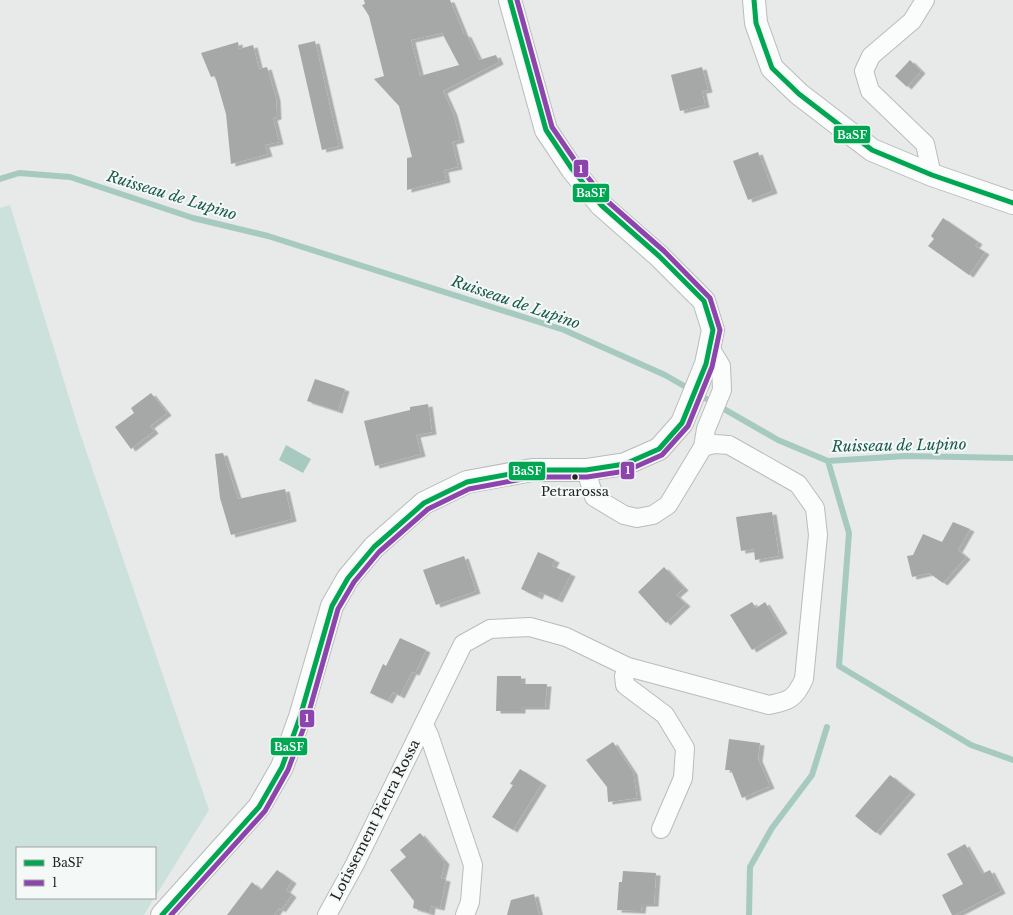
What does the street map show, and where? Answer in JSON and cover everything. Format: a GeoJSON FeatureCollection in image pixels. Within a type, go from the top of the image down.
{"type":"FeatureCollection","features":[{"type":"Feature","properties":{"kind":"street"},"geometry":{"type":"LineString","coordinates":[[162,915],[258,807],[282,767],[300,718],[332,606],[348,578],[374,547],[424,503],[467,482],[532,470],[586,470],[625,464],[659,449],[682,423],[708,356],[713,330],[704,301],[659,256],[601,205],[572,169],[546,130],[510,0]]}},
{"type":"Feature","properties":{"kind":"street"},"geometry":{"type":"LineString","coordinates":[[754,0],[756,23],[772,68],[799,94],[872,150],[932,175],[1013,203]]}},
{"type":"Feature","properties":{"kind":"street"},"geometry":{"type":"LineString","coordinates":[[925,0],[912,21],[871,56],[864,71],[870,91],[925,144],[932,175]]}},
{"type":"Feature","properties":{"kind":"street"},"geometry":{"type":"LineString","coordinates":[[586,470],[594,498],[624,515],[637,518],[653,515],[668,505],[703,447],[706,429],[722,390],[721,366],[708,356]]}},
{"type":"Feature","properties":{"kind":"street","name":"Lotissement Pietra Rossa"},"geometry":{"type":"LineString","coordinates":[[326,915],[355,864],[463,644],[490,629],[530,627],[566,637],[628,667],[769,705],[786,702],[798,692],[804,679],[818,535],[815,508],[798,484],[729,445],[714,444],[703,447]]}},
{"type":"Feature","properties":{"kind":"street"},"geometry":{"type":"LineString","coordinates":[[628,667],[624,676],[624,685],[665,715],[685,748],[683,778],[661,829]]}},
{"type":"Feature","properties":{"kind":"street","name":"Lotissement Pietra Rossa"},"geometry":{"type":"LineString","coordinates":[[424,725],[429,735],[473,865],[470,902],[465,915]]}},
{"type":"Feature","properties":{"kind":"shaded area"},"geometry":{"type":"Polygon","coordinates":[[[10,205],[79,430],[209,810],[156,895],[156,847],[16,847],[16,899],[153,899],[144,915],[0,915],[0,208],[10,205]]]}},
{"type":"Feature","properties":{"kind":"shaded area"},"geometry":{"type":"Polygon","coordinates":[[[286,445],[311,459],[303,473],[279,460],[286,445]]]}},
{"type":"Feature","properties":{"kind":"building"},"geometry":{"type":"Polygon","coordinates":[[[364,0],[450,0],[464,34],[467,35],[479,60],[496,55],[499,62],[443,91],[453,113],[460,140],[452,142],[458,167],[444,170],[446,180],[407,190],[407,158],[412,157],[399,106],[374,79],[384,76],[369,16],[362,5],[365,4],[364,0]],[[442,33],[411,40],[420,76],[459,65],[442,33]]]}},
{"type":"Feature","properties":{"kind":"building"},"geometry":{"type":"Polygon","coordinates":[[[315,41],[339,146],[322,150],[298,45],[315,41]]]}},
{"type":"Feature","properties":{"kind":"building"},"geometry":{"type":"Polygon","coordinates":[[[238,42],[239,49],[253,45],[259,69],[267,67],[276,98],[277,117],[273,118],[279,142],[265,145],[268,154],[231,164],[226,114],[215,76],[211,77],[201,53],[238,42]]]}},
{"type":"Feature","properties":{"kind":"building"},"geometry":{"type":"Polygon","coordinates":[[[910,60],[921,71],[907,87],[895,76],[910,60]]]}},
{"type":"Feature","properties":{"kind":"building"},"geometry":{"type":"Polygon","coordinates":[[[702,67],[708,90],[702,91],[705,105],[680,111],[671,75],[702,67]]]}},
{"type":"Feature","properties":{"kind":"building"},"geometry":{"type":"Polygon","coordinates":[[[758,152],[773,191],[748,200],[733,161],[758,152]]]}},
{"type":"Feature","properties":{"kind":"building"},"geometry":{"type":"Polygon","coordinates":[[[943,218],[978,242],[975,246],[985,252],[969,275],[928,246],[934,239],[931,236],[943,218]]]}},
{"type":"Feature","properties":{"kind":"building"},"geometry":{"type":"Polygon","coordinates":[[[315,379],[345,389],[338,411],[307,401],[315,379]]]}},
{"type":"Feature","properties":{"kind":"building"},"geometry":{"type":"Polygon","coordinates":[[[151,393],[167,413],[150,426],[154,431],[131,449],[115,427],[134,413],[131,408],[151,393]]]}},
{"type":"Feature","properties":{"kind":"building"},"geometry":{"type":"Polygon","coordinates":[[[428,404],[432,432],[416,435],[421,454],[375,466],[364,421],[410,410],[410,407],[428,404]]]}},
{"type":"Feature","properties":{"kind":"building"},"geometry":{"type":"Polygon","coordinates":[[[223,453],[238,499],[285,489],[292,519],[231,535],[220,498],[215,454],[223,453]]]}},
{"type":"Feature","properties":{"kind":"building"},"geometry":{"type":"Polygon","coordinates":[[[772,512],[779,556],[755,560],[754,549],[741,551],[736,517],[772,512]]]}},
{"type":"Feature","properties":{"kind":"building"},"geometry":{"type":"Polygon","coordinates":[[[953,522],[970,529],[958,550],[966,557],[943,583],[929,573],[912,577],[907,556],[913,555],[923,534],[942,542],[953,522]]]}},
{"type":"Feature","properties":{"kind":"building"},"geometry":{"type":"Polygon","coordinates":[[[538,552],[555,560],[552,566],[571,574],[558,600],[540,592],[538,597],[521,589],[538,552]]]}},
{"type":"Feature","properties":{"kind":"building"},"geometry":{"type":"Polygon","coordinates":[[[464,556],[476,591],[436,605],[423,570],[464,556]]]}},
{"type":"Feature","properties":{"kind":"building"},"geometry":{"type":"Polygon","coordinates":[[[664,567],[684,588],[676,595],[686,604],[666,623],[638,592],[664,567]]]}},
{"type":"Feature","properties":{"kind":"building"},"geometry":{"type":"Polygon","coordinates":[[[752,602],[756,608],[765,602],[783,631],[752,650],[730,615],[752,602]]]}},
{"type":"Feature","properties":{"kind":"building"},"geometry":{"type":"Polygon","coordinates":[[[400,638],[426,650],[415,673],[412,672],[400,696],[393,692],[388,701],[370,693],[383,664],[386,666],[400,638]]]}},
{"type":"Feature","properties":{"kind":"building"},"geometry":{"type":"Polygon","coordinates":[[[497,676],[521,676],[521,684],[547,684],[545,707],[521,707],[521,711],[496,711],[497,676]]]}},
{"type":"Feature","properties":{"kind":"building"},"geometry":{"type":"Polygon","coordinates":[[[729,739],[760,743],[758,759],[770,786],[742,798],[731,770],[725,770],[729,739]]]}},
{"type":"Feature","properties":{"kind":"building"},"geometry":{"type":"Polygon","coordinates":[[[613,742],[633,772],[637,798],[608,802],[607,787],[586,760],[613,742]]]}},
{"type":"Feature","properties":{"kind":"building"},"geometry":{"type":"Polygon","coordinates":[[[520,769],[542,783],[513,830],[492,817],[513,785],[510,784],[520,769]]]}},
{"type":"Feature","properties":{"kind":"building"},"geometry":{"type":"Polygon","coordinates":[[[890,775],[911,792],[876,833],[855,816],[890,775]]]}},
{"type":"Feature","properties":{"kind":"building"},"geometry":{"type":"Polygon","coordinates":[[[420,833],[445,862],[441,878],[446,879],[440,908],[431,906],[430,913],[413,908],[414,901],[390,870],[406,857],[400,850],[420,833]]]}},
{"type":"Feature","properties":{"kind":"building"},"geometry":{"type":"Polygon","coordinates":[[[965,844],[982,874],[990,870],[1001,891],[955,915],[952,915],[942,895],[963,884],[947,854],[965,844]]]}},
{"type":"Feature","properties":{"kind":"building"},"geometry":{"type":"Polygon","coordinates":[[[277,870],[292,881],[286,890],[292,895],[281,910],[279,908],[274,915],[227,915],[252,882],[261,890],[277,870]]]}},
{"type":"Feature","properties":{"kind":"building"},"geometry":{"type":"Polygon","coordinates":[[[623,871],[656,873],[654,904],[642,904],[641,911],[617,910],[619,882],[622,882],[623,871]]]}},
{"type":"Feature","properties":{"kind":"building"},"geometry":{"type":"Polygon","coordinates":[[[534,894],[539,915],[507,915],[511,900],[534,894]]]}},
{"type":"Feature","properties":{"kind":"waterway","name":"Ruisseau de Lupino"},"geometry":{"type":"LineString","coordinates":[[0,179],[19,173],[70,177],[193,218],[268,236],[564,330],[665,375],[778,440],[828,461],[905,456],[1013,458]]}},
{"type":"Feature","properties":{"kind":"waterway"},"geometry":{"type":"LineString","coordinates":[[828,461],[849,533],[839,666],[971,745],[1013,760]]}},
{"type":"Feature","properties":{"kind":"waterway"},"geometry":{"type":"LineString","coordinates":[[749,915],[750,867],[772,828],[812,775],[827,727]]}},
{"type":"Feature","properties":{"kind":"transit line","name":"BaSF"},"geometry":{"type":"LineString","coordinates":[[162,915],[259,807],[282,767],[300,717],[332,606],[348,578],[374,547],[424,503],[467,482],[532,470],[586,470],[625,464],[659,449],[682,423],[706,364],[713,330],[704,301],[659,256],[601,205],[572,169],[546,130],[510,0]]}},
{"type":"Feature","properties":{"kind":"transit line","name":"1"},"geometry":{"type":"LineString","coordinates":[[171,915],[265,811],[288,770],[307,719],[338,609],[354,582],[379,552],[428,509],[469,489],[533,477],[587,477],[626,471],[662,455],[688,426],[712,367],[720,330],[710,298],[664,251],[606,200],[578,165],[552,127],[517,0]]}},
{"type":"Feature","properties":{"kind":"transit line","name":"BaSF"},"geometry":{"type":"LineString","coordinates":[[754,0],[756,23],[772,68],[799,94],[872,150],[932,175],[1013,203]]}},
{"type":"Feature","properties":{"kind":"place","name":"Petrarossa"},"geometry":{"type":"Point","coordinates":[575,477]}}]}
